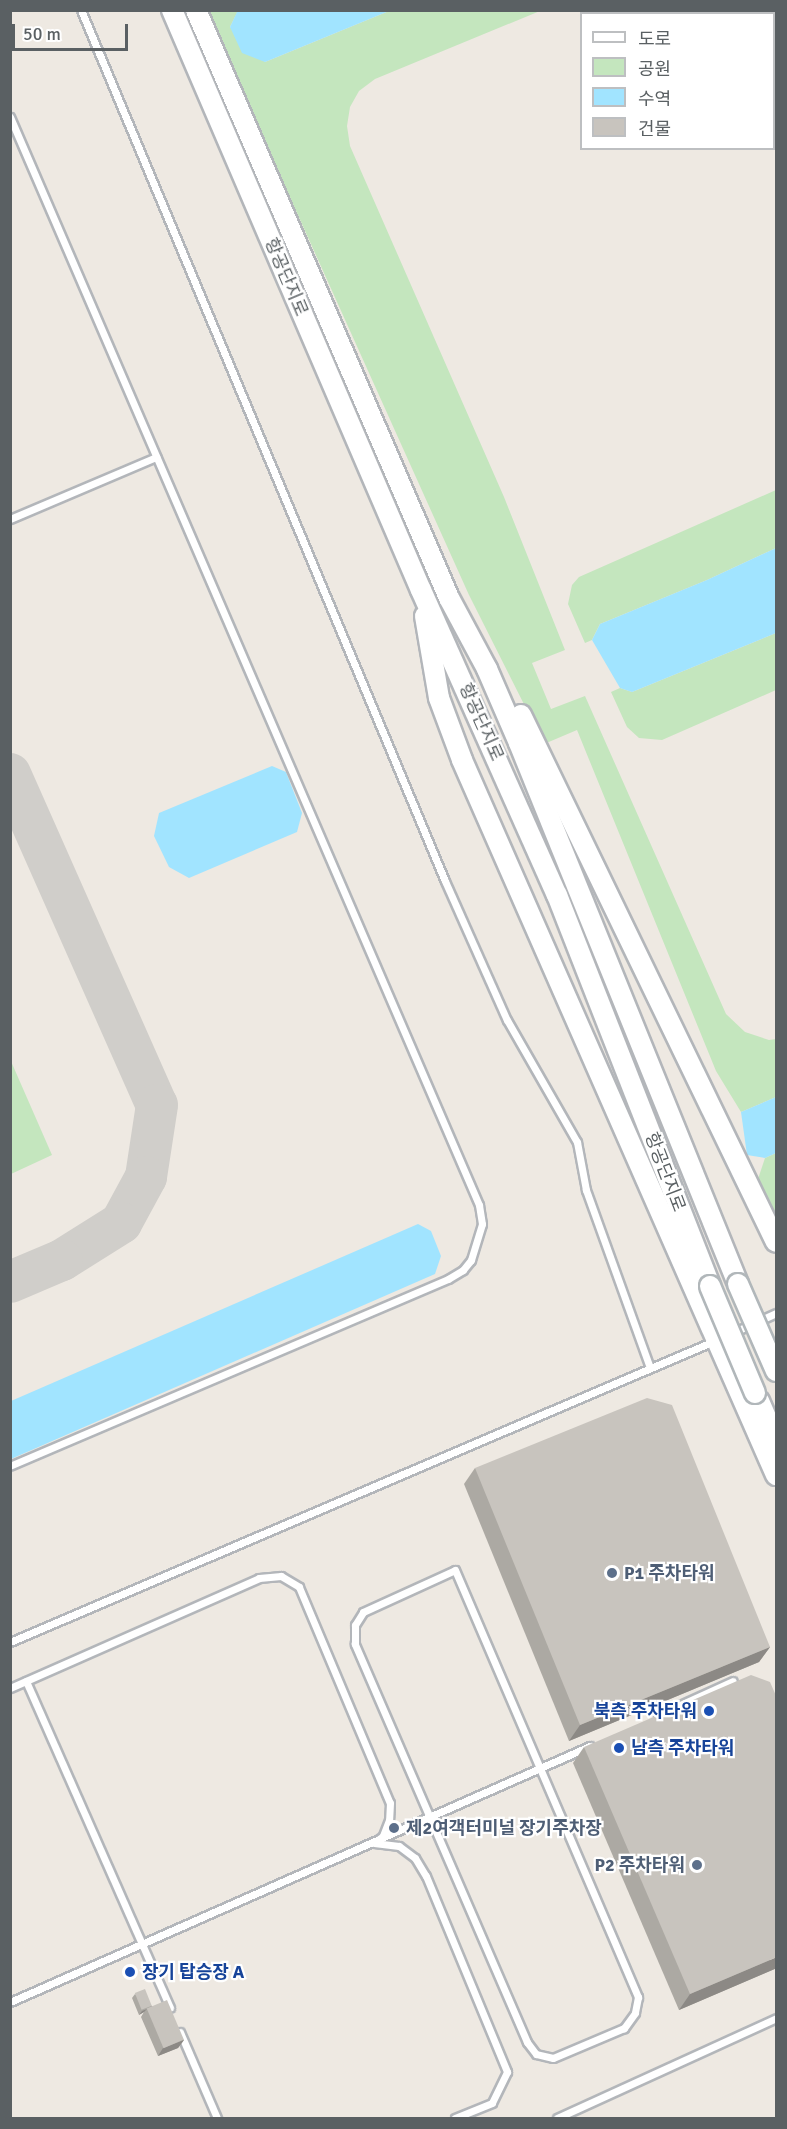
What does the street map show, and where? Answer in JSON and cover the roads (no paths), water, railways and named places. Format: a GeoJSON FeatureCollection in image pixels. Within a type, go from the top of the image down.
{"type":"FeatureCollection","features":[{"type":"Feature","properties":{"kind":"street","name":"항공단지로"},"geometry":{"type":"LineString","coordinates":[[172,10],[421,590],[557,895],[710,1286],[777,1440]]}},
{"type":"Feature","properties":{"kind":"street","name":"항공단지로"},"geometry":{"type":"LineString","coordinates":[[196,10],[449,598],[492,667],[525,740],[738,1284],[777,1371]]}},
{"type":"Feature","properties":{"kind":"street"},"geometry":{"type":"LineString","coordinates":[[421,590],[439,698],[462,760],[777,1475]]}},
{"type":"Feature","properties":{"kind":"street"},"geometry":{"type":"LineString","coordinates":[[525,740],[777,1242]]}},
{"type":"Feature","properties":{"kind":"lane"},"geometry":{"type":"LineString","coordinates":[[81,10],[445,880],[507,1020],[577,1142],[586,1190],[650,1368]]}},
{"type":"Feature","properties":{"kind":"lane"},"geometry":{"type":"LineString","coordinates":[[10,117],[479,1205],[481,1235],[471,1260],[463,1270],[448,1279],[10,1466]]}},
{"type":"Feature","properties":{"kind":"lane"},"geometry":{"type":"LineString","coordinates":[[10,519],[156,457]]}},
{"type":"Feature","properties":{"kind":"lane"},"geometry":{"type":"LineString","coordinates":[[10,1642],[777,1313]]}},
{"type":"Feature","properties":{"kind":"lane"},"geometry":{"type":"LineString","coordinates":[[455,1570],[540,1768],[638,1997],[635,2013],[624,2028],[553,2058],[536,2054],[527,2042],[355,1644],[355,1626],[363,1612],[455,1570]]}},
{"type":"Feature","properties":{"kind":"lane"},"geometry":{"type":"LineString","coordinates":[[10,1688],[259,1578],[281,1576],[299,1587],[390,1803],[389,1820],[383,1836],[374,1843]]}},
{"type":"Feature","properties":{"kind":"lane"},"geometry":{"type":"LineString","coordinates":[[26,1681],[217,2118]]}},
{"type":"Feature","properties":{"kind":"lane"},"geometry":{"type":"LineString","coordinates":[[647,1720],[733,1682]]}},
{"type":"Feature","properties":{"kind":"lane"},"geometry":{"type":"LineString","coordinates":[[10,2002],[374,1843],[593,1744]]}},
{"type":"Feature","properties":{"kind":"lane"},"geometry":{"type":"LineString","coordinates":[[374,1843],[399,1846],[415,1858],[426,1876],[507,2072],[492,2103],[455,2118]]}},
{"type":"Feature","properties":{"kind":"lane"},"geometry":{"type":"LineString","coordinates":[[557,2118],[777,2018]]}},
{"type":"Feature","properties":{"kind":"water"},"geometry":{"type":"Polygon","coordinates":[[[238,10],[389,11],[265,62],[242,53],[230,27],[238,10]]]}},
{"type":"Feature","properties":{"kind":"water"},"geometry":{"type":"Polygon","coordinates":[[[776,548],[776,633],[632,692],[620,688],[592,640],[600,624],[707,580],[776,548]]]}},
{"type":"Feature","properties":{"kind":"water"},"geometry":{"type":"Polygon","coordinates":[[[272,766],[286,772],[302,813],[297,832],[189,878],[169,867],[154,836],[159,813],[272,766]]]}},
{"type":"Feature","properties":{"kind":"water"},"geometry":{"type":"Polygon","coordinates":[[[776,1097],[776,1153],[765,1158],[747,1155],[741,1112],[776,1097]]]}},
{"type":"Feature","properties":{"kind":"water"},"geometry":{"type":"Polygon","coordinates":[[[418,1224],[431,1231],[441,1256],[435,1274],[11,1459],[11,1401],[418,1224]]]}},
{"type":"Feature","properties":{"kind":"place","name":"P1 주차타워"},"geometry":{"type":"Point","coordinates":[612,1573]}},
{"type":"Feature","properties":{"kind":"place","name":"북측 주차타워"},"geometry":{"type":"Point","coordinates":[709,1711]}},
{"type":"Feature","properties":{"kind":"place","name":"남측 주차타워"},"geometry":{"type":"Point","coordinates":[619,1748]}},
{"type":"Feature","properties":{"kind":"place","name":"제2여객터미널 장기주차장"},"geometry":{"type":"Point","coordinates":[394,1828]}},
{"type":"Feature","properties":{"kind":"place","name":"P2 주차타워"},"geometry":{"type":"Point","coordinates":[697,1865]}},
{"type":"Feature","properties":{"kind":"place","name":"장기 탑승장 A"},"geometry":{"type":"Point","coordinates":[130,1972]}}]}
